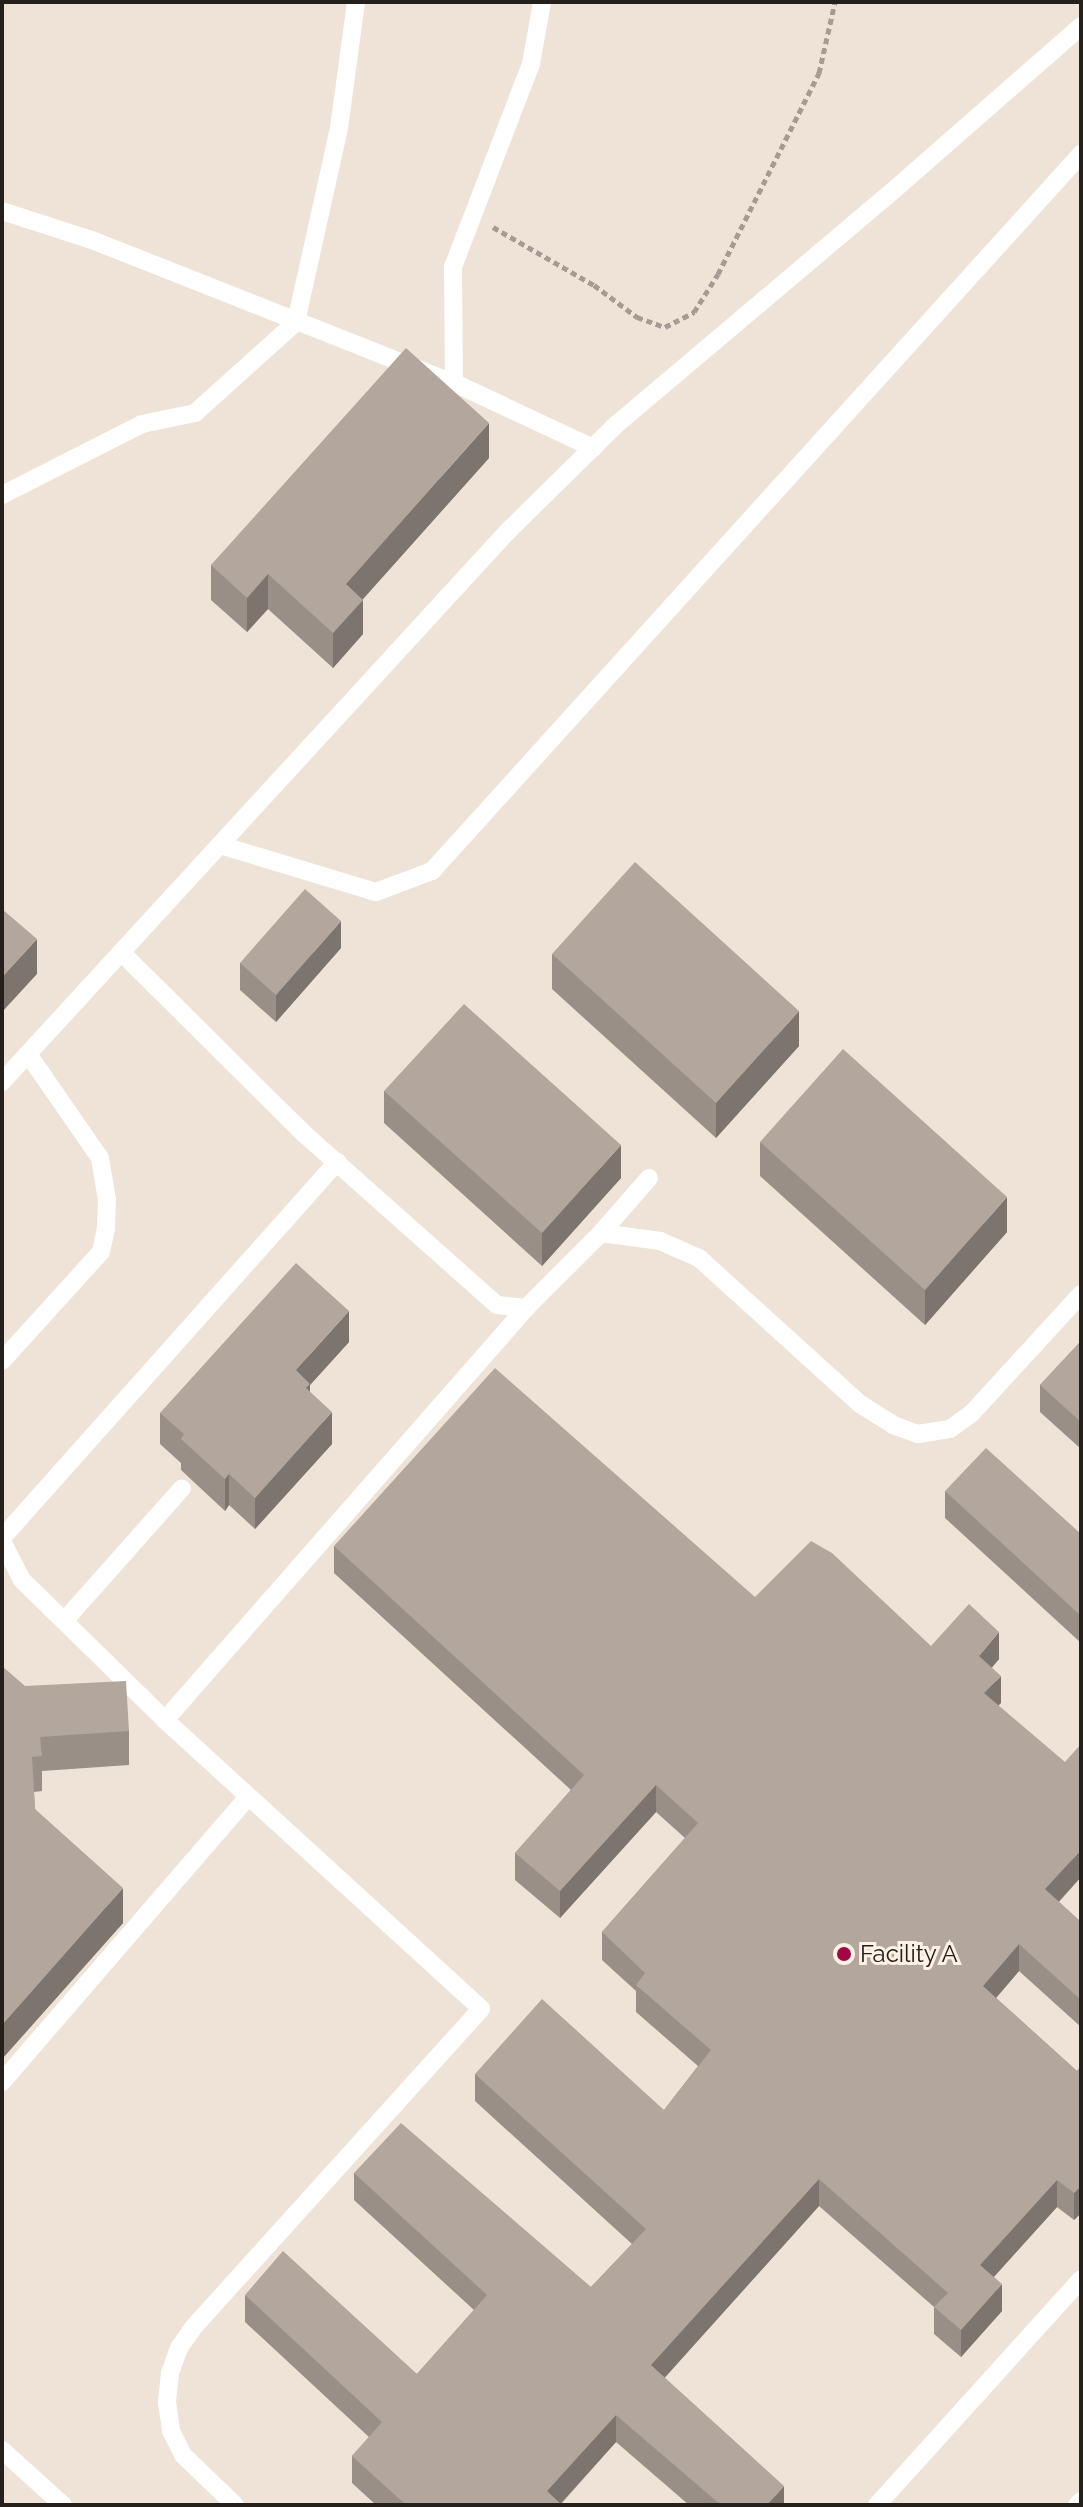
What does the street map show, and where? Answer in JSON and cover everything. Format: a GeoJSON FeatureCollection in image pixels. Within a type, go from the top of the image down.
{"type":"FeatureCollection","features":[{"type":"Feature","properties":{"kind":"lane"},"geometry":{"type":"LineString","coordinates":[[2,495],[142,424],[195,413],[296,322],[339,128],[356,2]]}},
{"type":"Feature","properties":{"kind":"lane"},"geometry":{"type":"LineString","coordinates":[[454,383],[453,267],[531,64],[542,2]]}},
{"type":"Feature","properties":{"kind":"lane"},"geometry":{"type":"LineString","coordinates":[[2,1082],[508,531],[593,448],[1081,26]]}},
{"type":"Feature","properties":{"kind":"lane"},"geometry":{"type":"LineString","coordinates":[[220,845],[376,892],[432,871],[1081,154]]}},
{"type":"Feature","properties":{"kind":"lane"},"geometry":{"type":"LineString","coordinates":[[2,211],[92,240],[454,383],[593,448]]}},
{"type":"Feature","properties":{"kind":"lane"},"geometry":{"type":"LineString","coordinates":[[121,952],[241,1074],[497,1305],[526,1308]]}},
{"type":"Feature","properties":{"kind":"lane"},"geometry":{"type":"LineString","coordinates":[[2,1361],[101,1252],[106,1228],[107,1200],[100,1158],[28,1054]]}},
{"type":"Feature","properties":{"kind":"lane"},"geometry":{"type":"LineString","coordinates":[[235,2505],[183,2455],[171,2431],[167,2402],[170,2373],[179,2348],[193,2328],[481,2009],[165,1720],[22,1580],[2,1539],[337,1162]]}},
{"type":"Feature","properties":{"kind":"lane"},"geometry":{"type":"LineString","coordinates":[[165,1720],[526,1308],[601,1233],[649,1178]]}},
{"type":"Feature","properties":{"kind":"lane"},"geometry":{"type":"LineString","coordinates":[[601,1233],[660,1241],[699,1258],[860,1404],[893,1425],[918,1434],[950,1429],[972,1413],[1081,1294]]}},
{"type":"Feature","properties":{"kind":"lane"},"geometry":{"type":"LineString","coordinates":[[65,1620],[182,1488]]}},
{"type":"Feature","properties":{"kind":"lane"},"geometry":{"type":"LineString","coordinates":[[2,2082],[248,1797]]}},
{"type":"Feature","properties":{"kind":"lane"},"geometry":{"type":"LineString","coordinates":[[877,2505],[1081,2279]]}},
{"type":"Feature","properties":{"kind":"lane"},"geometry":{"type":"LineString","coordinates":[[2,2450],[63,2505]]}},
{"type":"Feature","properties":{"kind":"path"},"geometry":{"type":"LineString","coordinates":[[473,215],[594,285],[637,317],[665,327],[694,312],[718,274],[819,73],[835,2]]}},
{"type":"Feature","properties":{"kind":"building"},"geometry":{"type":"Polygon","coordinates":[[[406,348],[489,423],[346,584],[363,600],[333,633],[268,574],[247,598],[211,565],[406,348]]]}},
{"type":"Feature","properties":{"kind":"building"},"geometry":{"type":"Polygon","coordinates":[[[635,862],[799,1011],[716,1103],[552,954],[635,862]]]}},
{"type":"Feature","properties":{"kind":"building"},"geometry":{"type":"Polygon","coordinates":[[[305,889],[341,921],[276,995],[240,963],[305,889]]]}},
{"type":"Feature","properties":{"kind":"building"},"geometry":{"type":"Polygon","coordinates":[[[2,909],[37,939],[2,977],[2,909]]]}},
{"type":"Feature","properties":{"kind":"building"},"geometry":{"type":"Polygon","coordinates":[[[464,1004],[621,1145],[542,1233],[384,1091],[464,1004]]]}},
{"type":"Feature","properties":{"kind":"building"},"geometry":{"type":"Polygon","coordinates":[[[843,1049],[1007,1197],[925,1290],[760,1142],[843,1049]]]}},
{"type":"Feature","properties":{"kind":"building"},"geometry":{"type":"Polygon","coordinates":[[[296,1263],[349,1311],[296,1370],[310,1384],[306,1388],[332,1412],[255,1498],[229,1474],[225,1479],[181,1439],[184,1434],[160,1413],[296,1263]]]}},
{"type":"Feature","properties":{"kind":"building"},"geometry":{"type":"Polygon","coordinates":[[[1081,1341],[1081,1422],[1040,1385],[1081,1341]]]}},
{"type":"Feature","properties":{"kind":"building","name":"Facility A"},"geometry":{"type":"Polygon","coordinates":[[[495,1368],[755,1597],[811,1541],[832,1553],[931,1646],[969,1604],[999,1632],[979,1656],[1001,1676],[984,1693],[1065,1762],[1081,1744],[1081,1850],[1045,1889],[1081,1922],[1081,2000],[1019,1944],[983,1986],[1077,2071],[1081,2066],[1081,2186],[1074,2193],[1057,2180],[980,2265],[1002,2284],[961,2330],[934,2307],[948,2293],[819,2179],[651,2365],[784,2486],[767,2505],[721,2505],[616,2415],[547,2491],[562,2505],[406,2505],[352,2456],[382,2422],[245,2295],[283,2251],[417,2374],[487,2295],[354,2173],[401,2123],[591,2287],[646,2229],[475,2074],[542,1999],[664,2110],[711,2050],[636,1985],[645,1973],[602,1932],[698,1823],[656,1785],[560,1891],[515,1853],[584,1775],[334,1546],[495,1368]]]}},
{"type":"Feature","properties":{"kind":"building"},"geometry":{"type":"Polygon","coordinates":[[[986,1448],[1081,1534],[1081,1616],[945,1491],[986,1448]]]}},
{"type":"Feature","properties":{"kind":"building"},"geometry":{"type":"Polygon","coordinates":[[[2,1666],[25,1686],[126,1681],[129,1731],[40,1737],[42,1756],[32,1757],[35,1809],[123,1888],[2,2025],[2,1666]]]}},
{"type":"Feature","properties":{"kind":"place","name":"Facility A"},"geometry":{"type":"Point","coordinates":[844,1954]}}]}
